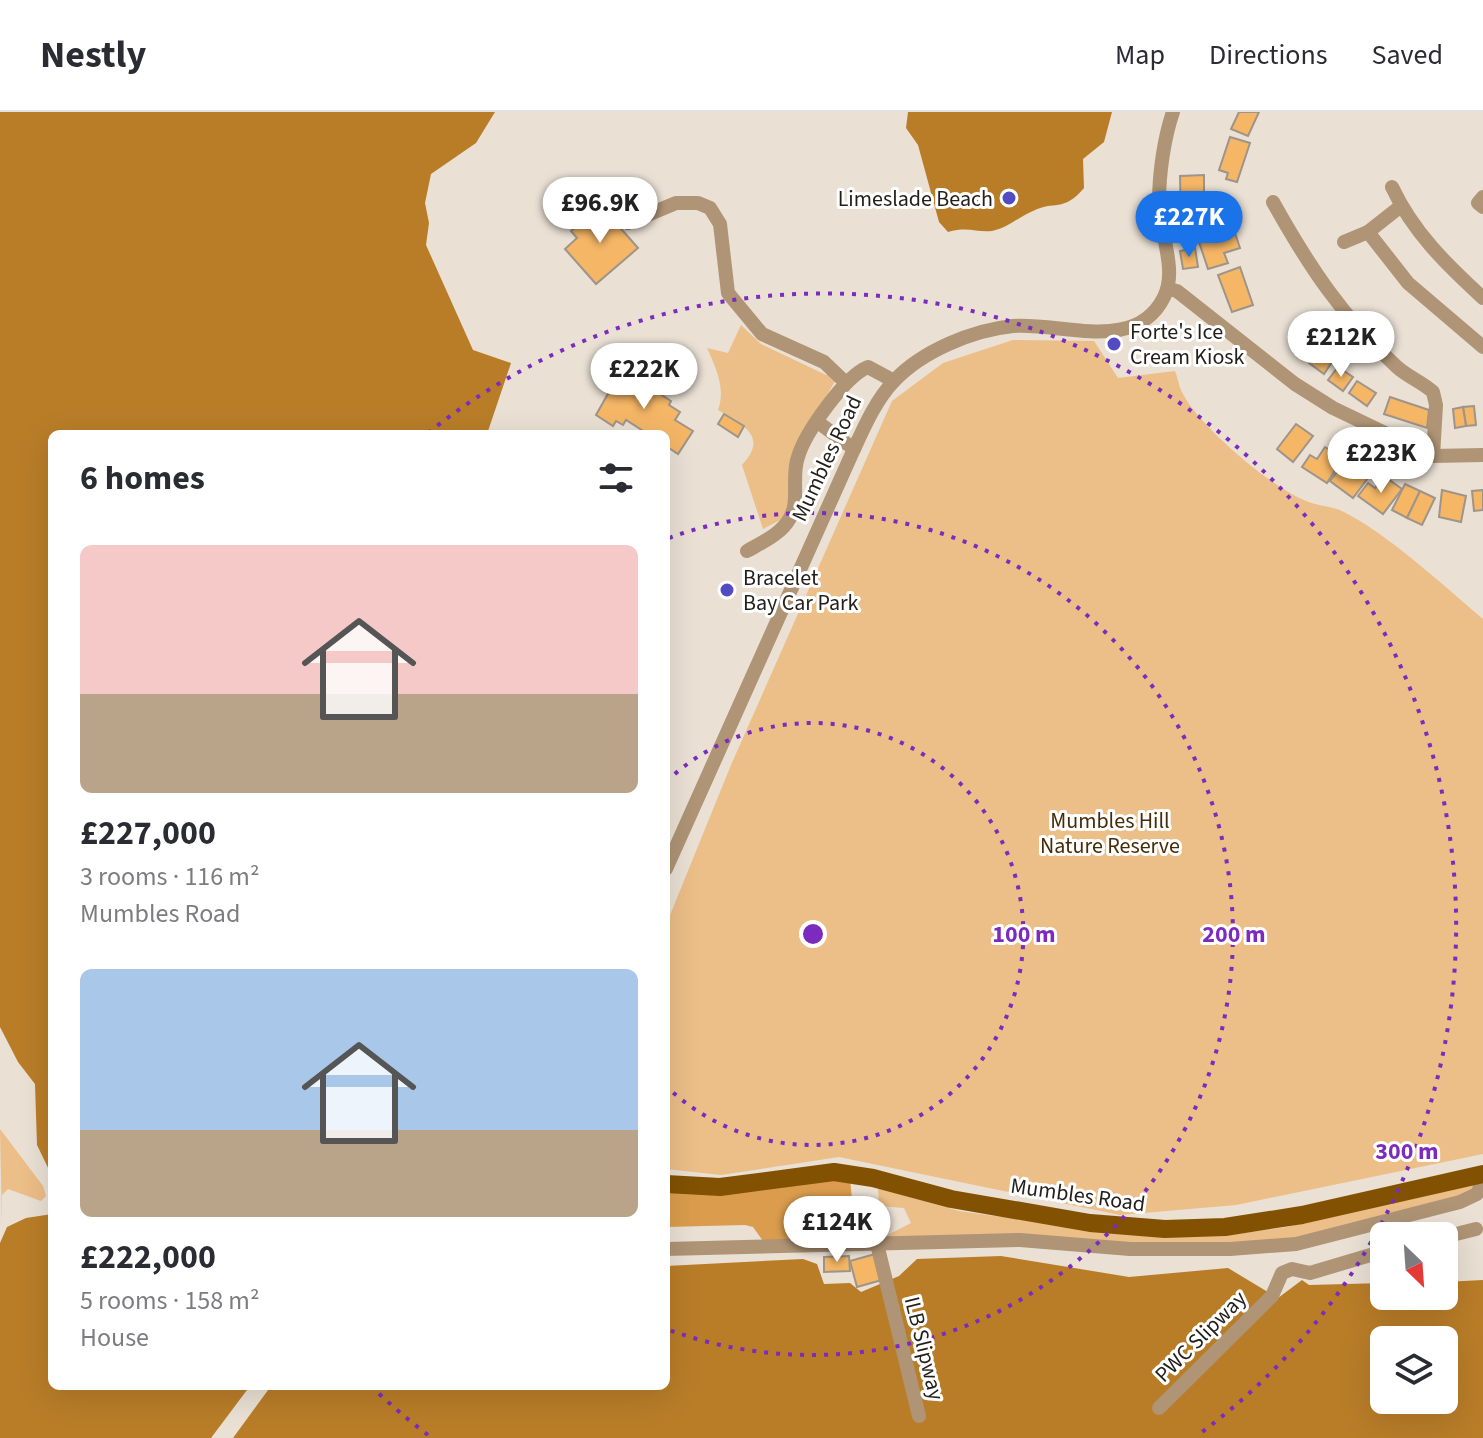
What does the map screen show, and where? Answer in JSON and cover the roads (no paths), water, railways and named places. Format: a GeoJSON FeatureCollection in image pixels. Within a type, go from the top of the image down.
{"type":"FeatureCollection","features":[{"type":"Feature","properties":{"kind":"main road","name":"Mumbles Road"},"geometry":{"type":"LineString","coordinates":[[670,1184],[720,1187],[834,1172],[1063,1219],[1165,1229],[1225,1227],[1302,1215],[1483,1174]]}},
{"type":"Feature","properties":{"kind":"street"},"geometry":{"type":"LineString","coordinates":[[1173,112],[1159,201],[1168,289],[1177,291],[1310,395],[1433,456],[1483,455]]}},
{"type":"Feature","properties":{"kind":"street"},"geometry":{"type":"LineString","coordinates":[[1392,187],[1426,242],[1483,298]]}},
{"type":"Feature","properties":{"kind":"street"},"geometry":{"type":"LineString","coordinates":[[1483,197],[1478,203],[1483,207]]}},
{"type":"Feature","properties":{"kind":"street"},"geometry":{"type":"LineString","coordinates":[[1273,202],[1311,271],[1381,350],[1433,392],[1436,418],[1433,456]]}},
{"type":"Feature","properties":{"kind":"street"},"geometry":{"type":"LineString","coordinates":[[628,223],[676,203],[698,203],[710,208],[720,224],[728,293],[762,334],[824,362],[845,382]]}},
{"type":"Feature","properties":{"kind":"street"},"geometry":{"type":"LineString","coordinates":[[1344,242],[1368,232],[1401,206]]}},
{"type":"Feature","properties":{"kind":"street"},"geometry":{"type":"LineString","coordinates":[[1368,232],[1408,283],[1483,347]]}},
{"type":"Feature","properties":{"kind":"street","name":"Mumbles Road"},"geometry":{"type":"LineString","coordinates":[[670,860],[854,449],[875,406],[894,381],[931,354],[986,331],[1039,326],[1109,332],[1134,326],[1158,307],[1168,289]]}},
{"type":"Feature","properties":{"kind":"street"},"geometry":{"type":"LineString","coordinates":[[747,551],[781,530],[789,520],[794,510],[798,456],[845,382],[868,367],[894,381]]}},
{"type":"Feature","properties":{"kind":"street"},"geometry":{"type":"LineString","coordinates":[[819,423],[854,449]]}},
{"type":"Feature","properties":{"kind":"street"},"geometry":{"type":"LineString","coordinates":[[670,1249],[1020,1240],[1167,1250],[1296,1244],[1460,1202],[1477,1194],[1483,1181]]}},
{"type":"Feature","properties":{"kind":"street"},"geometry":{"type":"LineString","coordinates":[[1458,1234],[1476,1229]]}},
{"type":"Feature","properties":{"kind":"street","name":"ILB Slipway"},"geometry":{"type":"LineString","coordinates":[[877,1244],[919,1416]]}},
{"type":"Feature","properties":{"kind":"street","name":"PWC Slipway"},"geometry":{"type":"LineString","coordinates":[[1159,1408],[1272,1296],[1282,1273],[1292,1269],[1310,1273],[1370,1255]]}},
{"type":"Feature","properties":{"kind":"place","name":"Limeslade Beach"},"geometry":{"type":"Point","coordinates":[1009,198]}},
{"type":"Feature","properties":{"kind":"place","name":"Forte's Ice Cream Kiosk"},"geometry":{"type":"Point","coordinates":[1114,344]}},
{"type":"Feature","properties":{"kind":"place","name":"Bracelet Bay Car Park"},"geometry":{"type":"Point","coordinates":[727,590]}},
{"type":"Feature","properties":{"kind":"park label","name":"Mumbles Hill Nature Reserve"},"geometry":{"type":"Point","coordinates":[1110,832]}}]}
